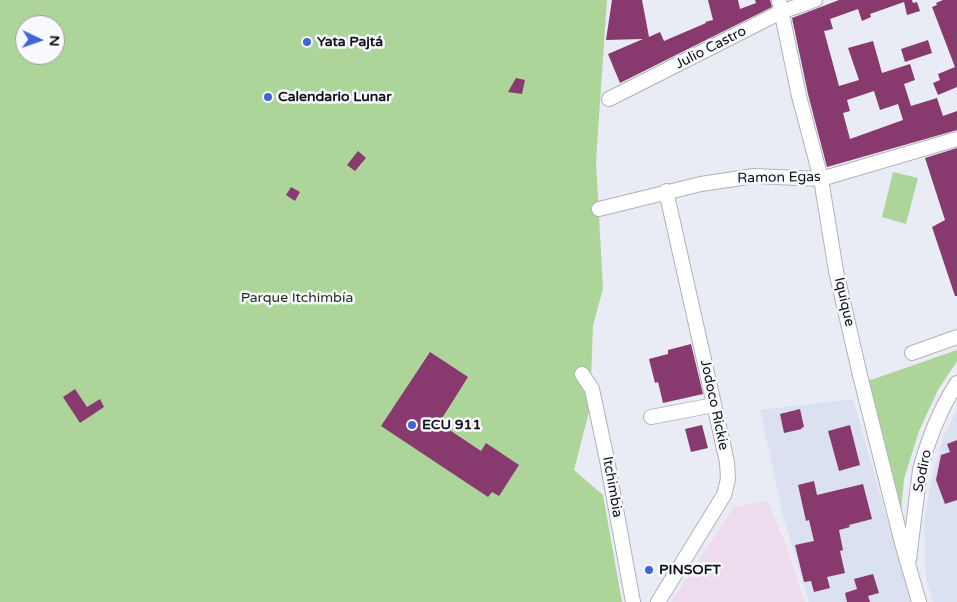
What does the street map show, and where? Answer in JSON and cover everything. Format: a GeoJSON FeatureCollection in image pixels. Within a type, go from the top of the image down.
{"type":"FeatureCollection","features":[{"type":"Feature","properties":{"kind":"street","name":"Julio Castro"},"geometry":{"type":"LineString","coordinates":[[609,99],[780,6],[814,0]]}},
{"type":"Feature","properties":{"kind":"street","name":"Iquique"},"geometry":{"type":"LineString","coordinates":[[780,6],[799,96],[821,179],[836,270],[859,371],[919,602]]}},
{"type":"Feature","properties":{"kind":"street","name":"Ramon Egas"},"geometry":{"type":"LineString","coordinates":[[599,209],[666,191],[754,176],[821,179],[957,139]]}},
{"type":"Feature","properties":{"kind":"street","name":"Jodoco Rickie"},"geometry":{"type":"LineString","coordinates":[[658,602],[724,495],[728,479],[727,462],[666,191]]}},
{"type":"Feature","properties":{"kind":"street"},"geometry":{"type":"LineString","coordinates":[[912,352],[957,337]]}},
{"type":"Feature","properties":{"kind":"street","name":"Itchimbia"},"geometry":{"type":"LineString","coordinates":[[582,374],[592,389],[633,602]]}},
{"type":"Feature","properties":{"kind":"street","name":"Sodiro"},"geometry":{"type":"LineString","coordinates":[[908,565],[920,470],[942,412],[957,383]]}},
{"type":"Feature","properties":{"kind":"street"},"geometry":{"type":"LineString","coordinates":[[651,418],[714,405]]}},
{"type":"Feature","properties":{"kind":"shaded area"},"geometry":{"type":"Polygon","coordinates":[[[853,399],[911,602],[809,602],[783,515],[760,410],[853,399]]]}},
{"type":"Feature","properties":{"kind":"shaded area"},"geometry":{"type":"Polygon","coordinates":[[[957,410],[957,602],[933,602],[926,578],[924,523],[931,480],[944,435],[957,410]]]}},
{"type":"Feature","properties":{"kind":"shaded area"},"geometry":{"type":"Polygon","coordinates":[[[768,501],[785,543],[805,602],[671,602],[734,507],[768,501]]]}},
{"type":"Feature","properties":{"kind":"green space","name":"Parque Itchimbía"},"geometry":{"type":"Polygon","coordinates":[[[0,0],[607,0],[596,161],[603,289],[593,325],[590,408],[574,470],[603,495],[622,602],[0,602],[0,0]]]}},
{"type":"Feature","properties":{"kind":"green space"},"geometry":{"type":"Polygon","coordinates":[[[893,172],[918,178],[906,224],[882,217],[893,172]]]}},
{"type":"Feature","properties":{"kind":"green space"},"geometry":{"type":"Polygon","coordinates":[[[957,350],[957,361],[938,390],[919,431],[904,479],[901,512],[868,381],[957,350]]]}},
{"type":"Feature","properties":{"kind":"building"},"geometry":{"type":"Polygon","coordinates":[[[612,0],[642,0],[649,37],[660,32],[664,41],[713,20],[708,0],[738,0],[740,9],[756,3],[755,0],[770,0],[772,7],[620,83],[608,54],[643,39],[606,40],[612,0]]]}},
{"type":"Feature","properties":{"kind":"building"},"geometry":{"type":"Polygon","coordinates":[[[839,0],[912,0],[913,3],[917,2],[920,11],[907,15],[904,2],[870,14],[871,17],[862,21],[858,9],[830,19],[833,29],[824,31],[839,86],[859,80],[848,48],[873,41],[882,73],[910,64],[915,80],[904,84],[911,106],[937,98],[943,116],[957,111],[957,130],[827,167],[808,94],[792,18],[839,0]],[[874,91],[847,100],[850,111],[843,113],[850,139],[903,120],[898,104],[880,110],[874,91]]]}},
{"type":"Feature","properties":{"kind":"building"},"geometry":{"type":"Polygon","coordinates":[[[943,0],[957,0],[957,87],[938,95],[933,83],[940,80],[938,74],[955,67],[932,7],[943,0]]]}},
{"type":"Feature","properties":{"kind":"building"},"geometry":{"type":"Polygon","coordinates":[[[928,40],[932,53],[905,62],[901,49],[928,40]]]}},
{"type":"Feature","properties":{"kind":"building"},"geometry":{"type":"Polygon","coordinates":[[[516,78],[525,80],[522,94],[508,92],[516,78]]]}},
{"type":"Feature","properties":{"kind":"building"},"geometry":{"type":"Polygon","coordinates":[[[957,148],[957,296],[955,296],[932,227],[945,220],[925,158],[957,148]]]}},
{"type":"Feature","properties":{"kind":"building"},"geometry":{"type":"Polygon","coordinates":[[[358,151],[366,158],[355,171],[347,165],[358,151]]]}},
{"type":"Feature","properties":{"kind":"building"},"geometry":{"type":"Polygon","coordinates":[[[291,187],[300,192],[295,201],[286,195],[291,187]]]}},
{"type":"Feature","properties":{"kind":"building"},"geometry":{"type":"Polygon","coordinates":[[[691,344],[703,394],[663,403],[658,382],[655,383],[649,359],[668,354],[668,350],[691,344]]]}},
{"type":"Feature","properties":{"kind":"building","name":"ECU 911"},"geometry":{"type":"Polygon","coordinates":[[[430,352],[468,377],[439,423],[481,451],[486,443],[519,465],[499,496],[492,492],[488,497],[381,426],[430,352]]]}},
{"type":"Feature","properties":{"kind":"building"},"geometry":{"type":"Polygon","coordinates":[[[75,389],[87,407],[100,399],[104,407],[80,423],[63,397],[75,389]]]}},
{"type":"Feature","properties":{"kind":"building"},"geometry":{"type":"Polygon","coordinates":[[[800,409],[804,427],[784,433],[780,414],[800,409]]]}},
{"type":"Feature","properties":{"kind":"building"},"geometry":{"type":"Polygon","coordinates":[[[702,425],[708,448],[691,452],[685,429],[702,425]]]}},
{"type":"Feature","properties":{"kind":"building"},"geometry":{"type":"Polygon","coordinates":[[[850,425],[860,465],[839,471],[828,431],[850,425]]]}},
{"type":"Feature","properties":{"kind":"building"},"geometry":{"type":"Polygon","coordinates":[[[957,440],[957,500],[945,504],[936,480],[941,455],[950,452],[947,444],[957,440]]]}},
{"type":"Feature","properties":{"kind":"building"},"geometry":{"type":"Polygon","coordinates":[[[814,481],[817,495],[863,484],[872,519],[849,525],[850,527],[839,530],[843,550],[840,551],[845,573],[827,577],[830,588],[814,592],[811,581],[804,582],[795,545],[814,541],[809,520],[806,521],[798,485],[814,481]]]}},
{"type":"Feature","properties":{"kind":"building"},"geometry":{"type":"Polygon","coordinates":[[[873,574],[879,593],[868,596],[870,602],[847,602],[845,593],[857,589],[854,579],[873,574]]]}},
{"type":"Feature","properties":{"kind":"place","name":"Yata Pajtá"},"geometry":{"type":"Point","coordinates":[307,42]}},
{"type":"Feature","properties":{"kind":"place","name":"Calendario Lunar"},"geometry":{"type":"Point","coordinates":[268,97]}},
{"type":"Feature","properties":{"kind":"place","name":"ECU 911"},"geometry":{"type":"Point","coordinates":[412,425]}},
{"type":"Feature","properties":{"kind":"place","name":"PINSOFT"},"geometry":{"type":"Point","coordinates":[649,570]}}]}
